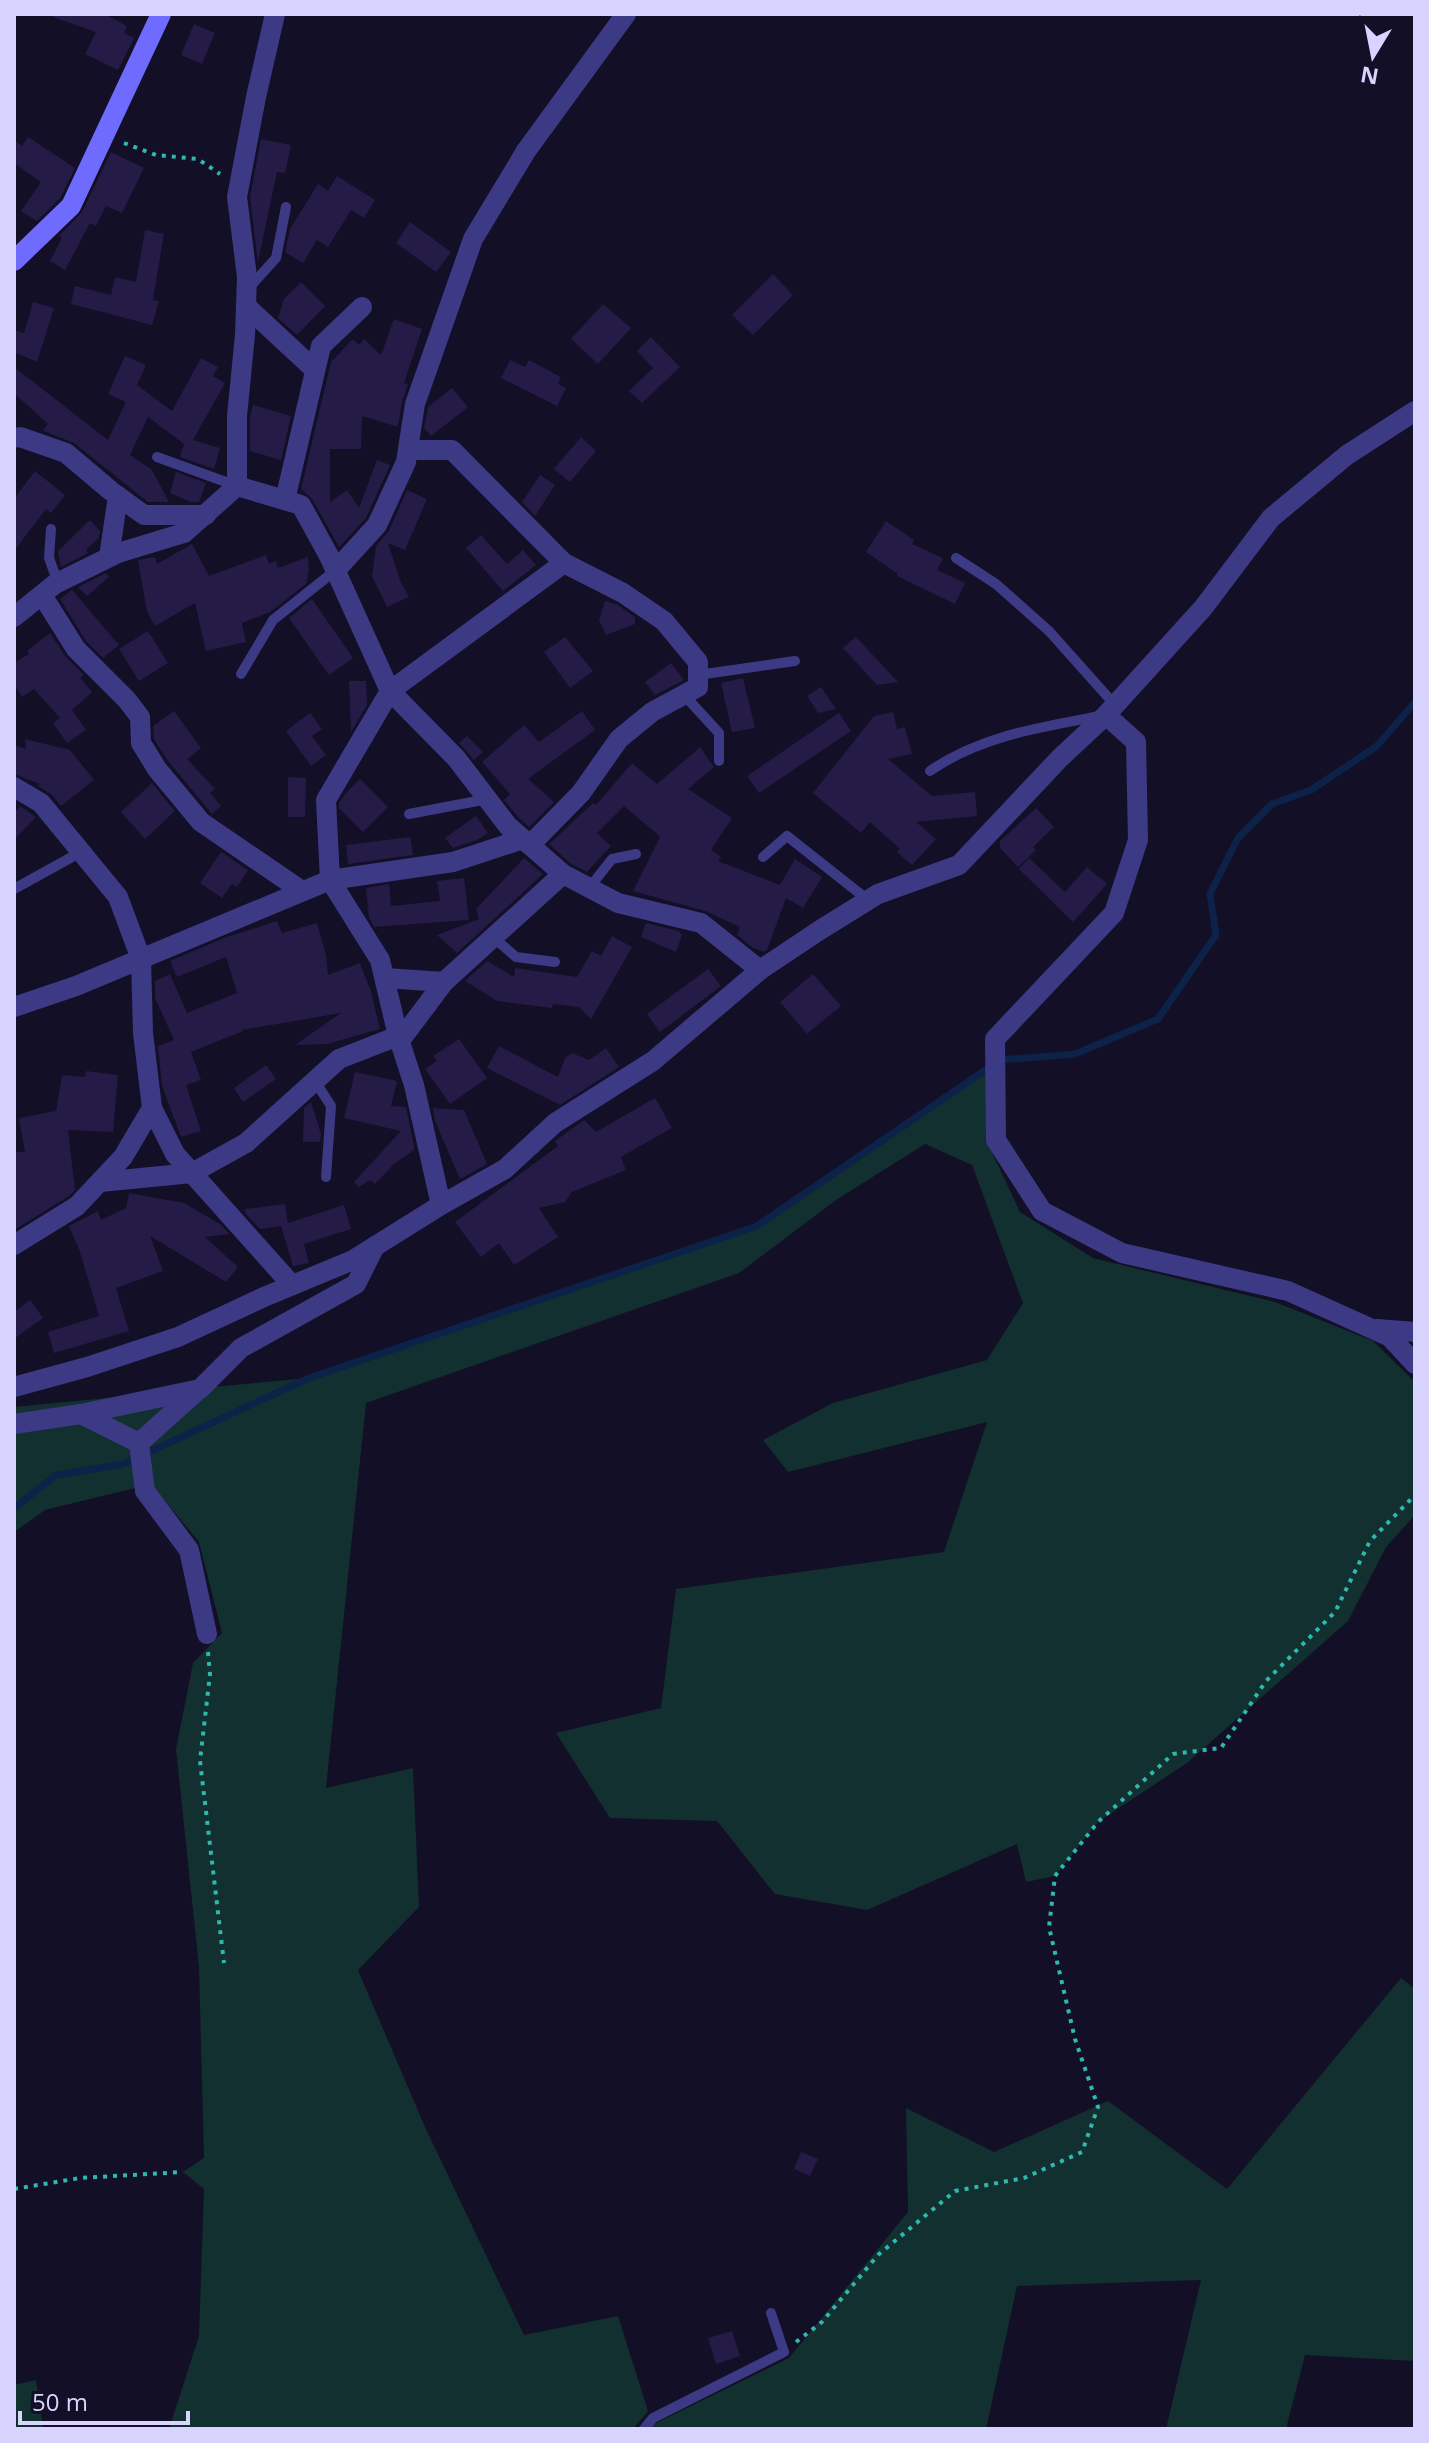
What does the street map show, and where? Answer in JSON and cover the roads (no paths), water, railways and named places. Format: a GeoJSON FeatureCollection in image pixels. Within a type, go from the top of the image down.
{"type":"FeatureCollection","features":[{"type":"Feature","properties":{"kind":"street"},"geometry":{"type":"LineString","coordinates":[[14,261],[71,206],[161,14]]}},
{"type":"Feature","properties":{"kind":"street"},"geometry":{"type":"LineString","coordinates":[[14,617],[50,589],[109,557],[184,533],[237,486],[237,416],[247,277],[237,197],[275,14]]}},
{"type":"Feature","properties":{"kind":"street"},"geometry":{"type":"LineString","coordinates":[[336,570],[377,525],[406,462],[415,404],[473,239],[526,151],[626,14]]}},
{"type":"Feature","properties":{"kind":"street"},"geometry":{"type":"LineString","coordinates":[[246,298],[315,370]]}},
{"type":"Feature","properties":{"kind":"street"},"geometry":{"type":"LineString","coordinates":[[285,500],[321,346],[362,307]]}},
{"type":"Feature","properties":{"kind":"street"},"geometry":{"type":"LineString","coordinates":[[14,1387],[178,1337],[353,1260],[505,1169],[555,1123],[653,1061],[760,970],[878,894],[959,865],[1060,758],[1111,710],[1203,608],[1271,518],[1347,455],[1415,411]]}},
{"type":"Feature","properties":{"kind":"street"},"geometry":{"type":"LineString","coordinates":[[14,438],[20,437],[66,453],[144,515],[206,515]]}},
{"type":"Feature","properties":{"kind":"street"},"geometry":{"type":"LineString","coordinates":[[14,1007],[76,986],[330,880],[453,862],[526,842],[581,793],[619,739],[652,712],[698,687],[698,662],[664,621],[623,593],[564,563],[452,450],[408,450]]}},
{"type":"Feature","properties":{"kind":"street"},"geometry":{"type":"LineString","coordinates":[[237,486],[301,505],[336,570],[390,691],[456,758],[508,826],[563,874],[618,903],[701,923],[760,970]]}},
{"type":"Feature","properties":{"kind":"street"},"geometry":{"type":"LineString","coordinates":[[109,557],[118,496]]}},
{"type":"Feature","properties":{"kind":"street"},"geometry":{"type":"LineString","coordinates":[[441,1205],[414,1085],[398,1039],[380,960],[330,880],[326,800],[390,691],[564,563]]}},
{"type":"Feature","properties":{"kind":"street"},"geometry":{"type":"LineString","coordinates":[[50,589],[76,649],[140,717],[141,743],[157,769],[201,822],[302,891]]}},
{"type":"Feature","properties":{"kind":"street"},"geometry":{"type":"LineString","coordinates":[[1111,710],[1136,742],[1138,840],[1114,913],[995,1039],[996,1140],[1042,1211],[1122,1253],[1288,1291],[1390,1337],[1415,1364]]}},
{"type":"Feature","properties":{"kind":"street"},"geometry":{"type":"LineString","coordinates":[[14,787],[41,803],[118,897],[141,959],[143,1033],[152,1108],[175,1154],[292,1285]]}},
{"type":"Feature","properties":{"kind":"street"},"geometry":{"type":"LineString","coordinates":[[100,1182],[192,1173],[246,1143],[339,1059],[398,1039],[444,982],[563,874]]}},
{"type":"Feature","properties":{"kind":"street"},"geometry":{"type":"LineString","coordinates":[[385,978],[444,982]]}},
{"type":"Feature","properties":{"kind":"street"},"geometry":{"type":"LineString","coordinates":[[14,1245],[77,1206],[123,1157],[152,1108]]}},
{"type":"Feature","properties":{"kind":"street"},"geometry":{"type":"LineString","coordinates":[[139,1443],[241,1348],[356,1284],[375,1246]]}},
{"type":"Feature","properties":{"kind":"street"},"geometry":{"type":"LineString","coordinates":[[1370,1328],[1415,1332]]}},
{"type":"Feature","properties":{"kind":"street"},"geometry":{"type":"LineString","coordinates":[[14,1424],[81,1414],[200,1389]]}},
{"type":"Feature","properties":{"kind":"street"},"geometry":{"type":"LineString","coordinates":[[81,1414],[139,1443]]}},
{"type":"Feature","properties":{"kind":"street"},"geometry":{"type":"LineString","coordinates":[[139,1443],[145,1491],[189,1550],[207,1634]]}},
{"type":"Feature","properties":{"kind":"lane"},"geometry":{"type":"LineString","coordinates":[[246,298],[276,258],[286,207]]}},
{"type":"Feature","properties":{"kind":"lane"},"geometry":{"type":"LineString","coordinates":[[157,457],[237,486]]}},
{"type":"Feature","properties":{"kind":"lane"},"geometry":{"type":"LineString","coordinates":[[50,589],[51,529]]}},
{"type":"Feature","properties":{"kind":"lane"},"geometry":{"type":"LineString","coordinates":[[930,771],[952,756],[1020,731],[1111,710],[1049,631],[996,584],[956,558]]}},
{"type":"Feature","properties":{"kind":"lane"},"geometry":{"type":"LineString","coordinates":[[241,674],[273,620],[336,570]]}},
{"type":"Feature","properties":{"kind":"lane"},"geometry":{"type":"LineString","coordinates":[[698,675],[795,661]]}},
{"type":"Feature","properties":{"kind":"lane"},"geometry":{"type":"LineString","coordinates":[[684,695],[719,733],[719,761]]}},
{"type":"Feature","properties":{"kind":"lane"},"geometry":{"type":"LineString","coordinates":[[409,814],[488,799]]}},
{"type":"Feature","properties":{"kind":"lane"},"geometry":{"type":"LineString","coordinates":[[763,857],[787,836],[868,900]]}},
{"type":"Feature","properties":{"kind":"lane"},"geometry":{"type":"LineString","coordinates":[[14,889],[81,852]]}},
{"type":"Feature","properties":{"kind":"lane"},"geometry":{"type":"LineString","coordinates":[[589,888],[612,859],[636,854]]}},
{"type":"Feature","properties":{"kind":"lane"},"geometry":{"type":"LineString","coordinates":[[493,937],[516,957],[555,962]]}},
{"type":"Feature","properties":{"kind":"lane"},"geometry":{"type":"LineString","coordinates":[[315,1081],[331,1106],[326,1177]]}},
{"type":"Feature","properties":{"kind":"lane"},"geometry":{"type":"LineString","coordinates":[[644,2429],[653,2418],[784,2352],[771,2313]]}},
{"type":"Feature","properties":{"kind":"waterway"},"geometry":{"type":"LineString","coordinates":[[14,1508],[56,1475],[123,1464],[309,1378],[757,1226],[1000,1060],[1075,1054],[1158,1019],[1216,935],[1210,894],[1238,838],[1272,804],[1311,790],[1377,746],[1415,702]]}}]}
